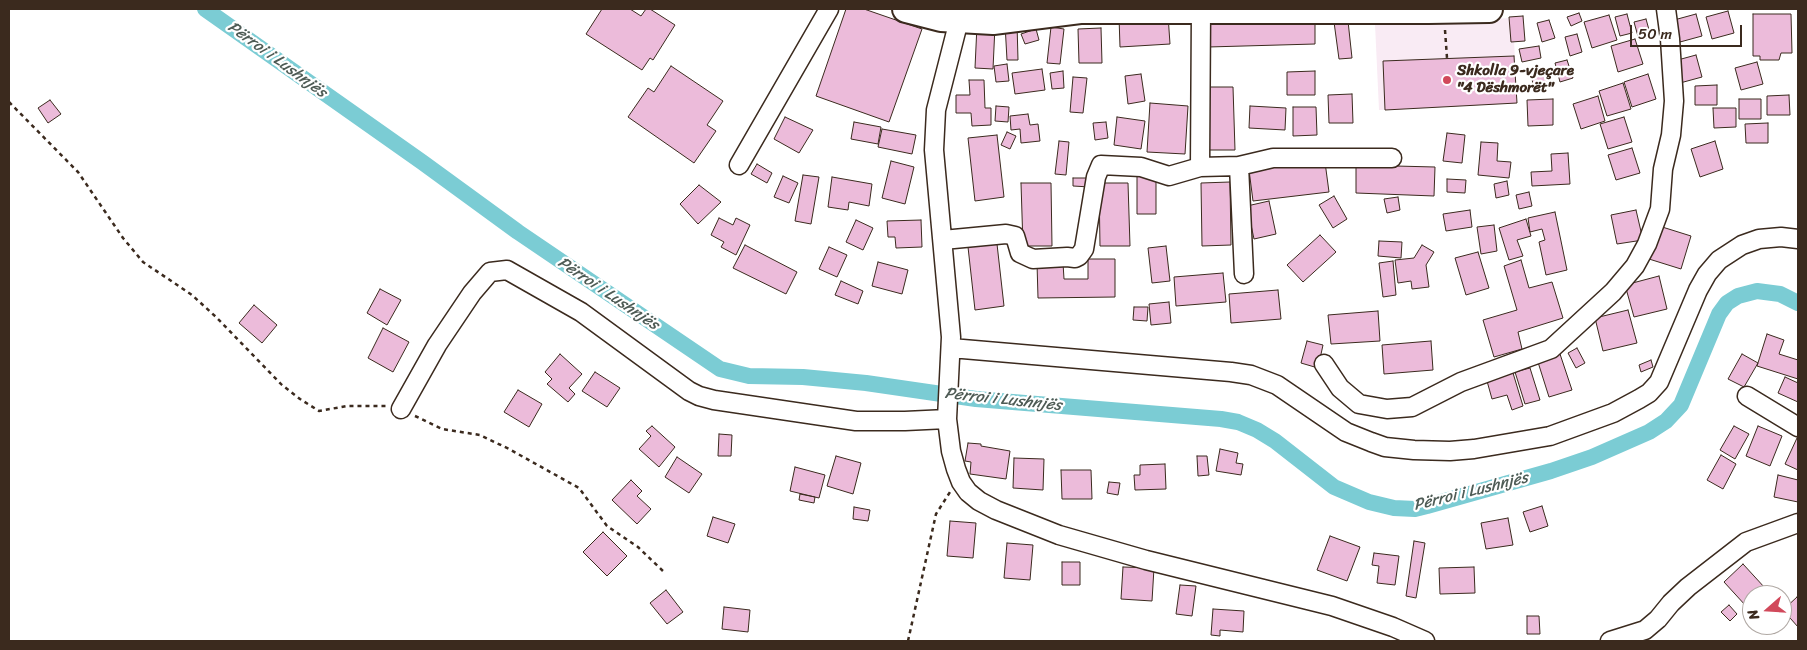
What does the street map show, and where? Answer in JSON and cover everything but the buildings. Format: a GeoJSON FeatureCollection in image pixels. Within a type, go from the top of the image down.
{"type":"FeatureCollection","features":[{"type":"Feature","properties":{"kind":"main road"},"geometry":{"type":"LineString","coordinates":[[906,9],[934,17],[993,21],[1080,9],[1489,9]]}},
{"type":"Feature","properties":{"kind":"street"},"geometry":{"type":"LineString","coordinates":[[739,165],[829,9]]}},
{"type":"Feature","properties":{"kind":"street"},"geometry":{"type":"LineString","coordinates":[[1324,364],[1340,388],[1359,404],[1387,410],[1412,407],[1461,382],[1551,349],[1612,292],[1635,266],[1647,244],[1660,209],[1663,169],[1671,135],[1674,101],[1666,9]]}},
{"type":"Feature","properties":{"kind":"street"},"geometry":{"type":"LineString","coordinates":[[1200,167],[1201,10]]}},
{"type":"Feature","properties":{"kind":"street"},"geometry":{"type":"LineString","coordinates":[[959,20],[941,86],[934,130],[936,183],[943,240],[951,355],[947,416],[951,451],[961,482],[968,492],[979,501],[996,510],[1059,535],[1146,560],[1332,606],[1393,627],[1425,641]]}},
{"type":"Feature","properties":{"kind":"street"},"geometry":{"type":"LineString","coordinates":[[943,240],[1006,234],[1015,236],[1020,253],[1033,259],[1075,258],[1084,249],[1096,176],[1101,166],[1141,167],[1169,176],[1200,167],[1239,166],[1273,158],[1392,158]]}},
{"type":"Feature","properties":{"kind":"street"},"geometry":{"type":"LineString","coordinates":[[1239,166],[1244,274]]}},
{"type":"Feature","properties":{"kind":"street"},"geometry":{"type":"LineString","coordinates":[[951,355],[1231,372],[1251,375],[1276,385],[1346,432],[1371,442],[1414,450],[1450,451],[1474,449],[1550,436],[1600,418],[1649,393],[1659,382],[1698,290],[1707,274],[1719,260],[1742,245],[1759,239],[1781,237],[1798,239]]}},
{"type":"Feature","properties":{"kind":"street"},"geometry":{"type":"LineString","coordinates":[[401,409],[437,345],[472,293],[490,272],[507,270],[581,312],[688,392],[699,396],[714,400],[856,421],[905,422],[947,416]]}},
{"type":"Feature","properties":{"kind":"street"},"geometry":{"type":"LineString","coordinates":[[1747,396],[1798,427]]}},
{"type":"Feature","properties":{"kind":"street"},"geometry":{"type":"LineString","coordinates":[[1610,641],[1632,639],[1645,630],[1688,587],[1746,542],[1798,523]]}},
{"type":"Feature","properties":{"kind":"path"},"geometry":{"type":"LineString","coordinates":[[1434,10],[1447,58]]}},
{"type":"Feature","properties":{"kind":"path"},"geometry":{"type":"LineString","coordinates":[[9,102],[78,172],[123,238],[143,262],[192,295],[282,385],[300,399],[319,410],[348,406],[380,405],[401,409],[442,429],[480,435],[579,488],[588,503],[607,526],[638,547],[665,573]]}},
{"type":"Feature","properties":{"kind":"path"},"geometry":{"type":"LineString","coordinates":[[908,641],[936,514],[951,492],[961,482]]}},
{"type":"Feature","properties":{"kind":"shaded area","name":"Shkolla 9-vjeçare \"4 Dëshmorët\""},"geometry":{"type":"Polygon","coordinates":[[[1513,18],[1517,103],[1379,110],[1375,24],[1513,18]]]}},
{"type":"Feature","properties":{"kind":"waterway","name":"Përroi i Lushnjës"},"geometry":{"type":"LineString","coordinates":[[205,9],[518,232],[720,369],[749,376],[803,377],[866,383],[976,399],[1221,419],[1238,422],[1257,430],[1275,441],[1334,487],[1369,502],[1394,508],[1415,509],[1551,471],[1592,457],[1649,432],[1666,421],[1681,405],[1719,314],[1727,303],[1738,296],[1757,291],[1780,294],[1798,303]]}},
{"type":"Feature","properties":{"kind":"place","name":"Shkolla 9-vjeçare \"4 Dëshmorët\""},"geometry":{"type":"Point","coordinates":[1447,80]}}]}
